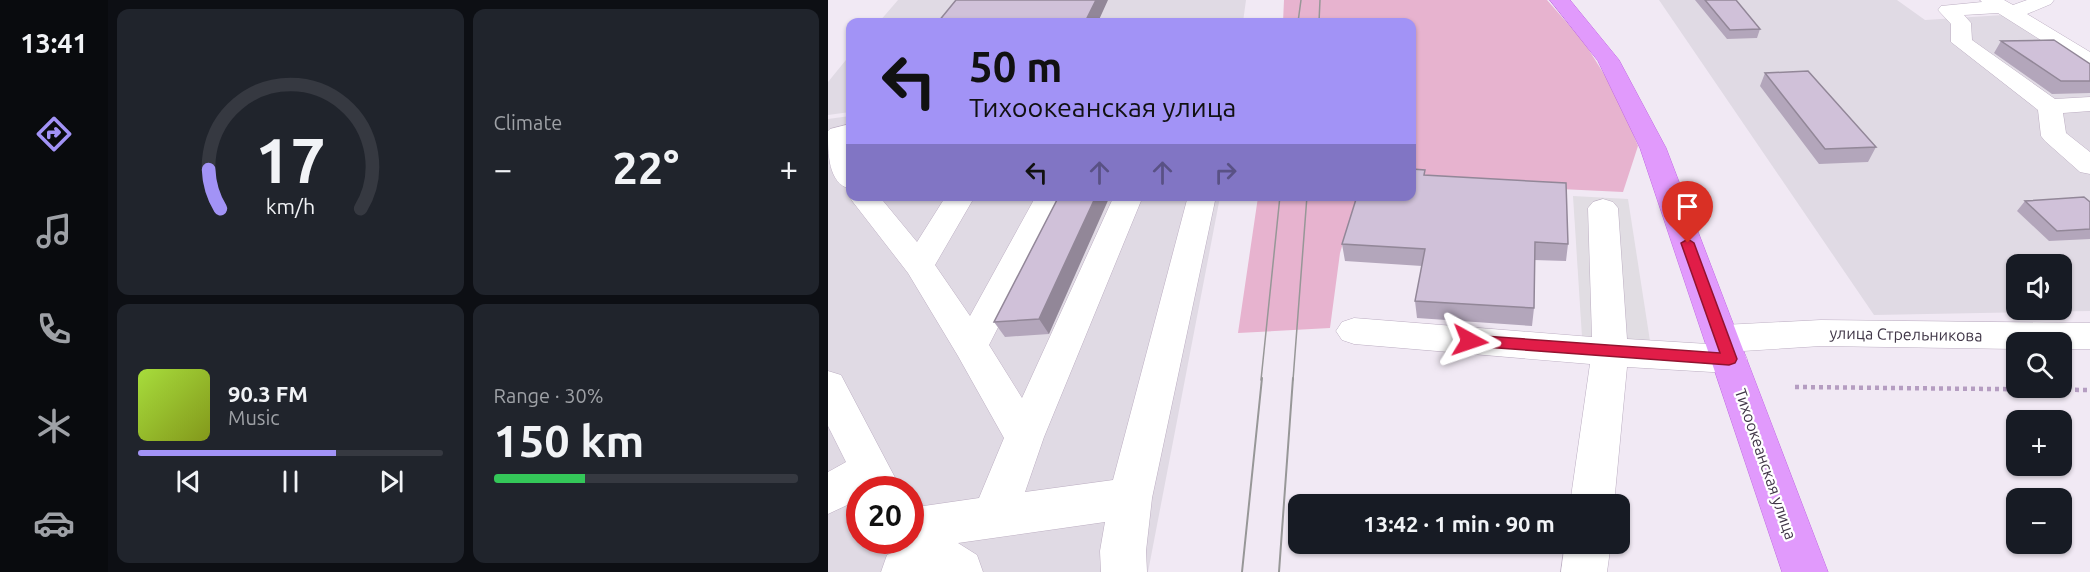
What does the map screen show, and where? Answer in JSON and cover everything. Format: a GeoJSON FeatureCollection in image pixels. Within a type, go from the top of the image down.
{"type":"FeatureCollection","features":[{"type":"Feature","properties":{"kind":"main road","name":"Тихоокеанская улица"},"geometry":{"type":"LineString","coordinates":[[1560,0],[1608,60],[1653,148],[1805,572]]}},
{"type":"Feature","properties":{"kind":"street"},"geometry":{"type":"LineString","coordinates":[[2044,0],[2001,7],[1948,10],[1961,23],[1962,42],[2050,107],[2088,106]]}},
{"type":"Feature","properties":{"kind":"street"},"geometry":{"type":"LineString","coordinates":[[2001,7],[2090,61]]}},
{"type":"Feature","properties":{"kind":"street"},"geometry":{"type":"LineString","coordinates":[[2050,107],[2054,136],[2090,166]]}},
{"type":"Feature","properties":{"kind":"street"},"geometry":{"type":"LineString","coordinates":[[846,133],[839,134],[846,169]]}},
{"type":"Feature","properties":{"kind":"street"},"geometry":{"type":"LineString","coordinates":[[867,201],[919,266],[971,346],[1024,436]]}},
{"type":"Feature","properties":{"kind":"street"},"geometry":{"type":"LineString","coordinates":[[919,266],[958,201]]}},
{"type":"Feature","properties":{"kind":"street"},"geometry":{"type":"LineString","coordinates":[[971,346],[1048,201]]}},
{"type":"Feature","properties":{"kind":"street"},"geometry":{"type":"LineString","coordinates":[[994,517],[1024,436],[1127,201]]}},
{"type":"Feature","properties":{"kind":"street"},"geometry":{"type":"LineString","coordinates":[[1124,572],[1123,551],[1130,498],[1201,201]]}},
{"type":"Feature","properties":{"kind":"street"},"geometry":{"type":"LineString","coordinates":[[1593,494],[1610,352],[1603,208]]}},
{"type":"Feature","properties":{"kind":"street","name":"улица Стрельникова"},"geometry":{"type":"LineString","coordinates":[[1354,331],[1610,352],[1726,349],[1821,333],[2090,336]]}},
{"type":"Feature","properties":{"kind":"street"},"geometry":{"type":"LineString","coordinates":[[828,386],[873,476]]}},
{"type":"Feature","properties":{"kind":"street"},"geometry":{"type":"LineString","coordinates":[[828,494],[846,489]]}},
{"type":"Feature","properties":{"kind":"street"},"geometry":{"type":"LineString","coordinates":[[924,553],[994,517],[1130,498]]}},
{"type":"Feature","properties":{"kind":"street"},"geometry":{"type":"LineString","coordinates":[[1584,572],[1586,554]]}},
{"type":"Feature","properties":{"kind":"path"},"geometry":{"type":"LineString","coordinates":[[1794,387],[2090,390]]}},
{"type":"Feature","properties":{"kind":"shaded area"},"geometry":{"type":"Polygon","coordinates":[[[898,0],[1246,0],[1244,18],[882,18],[898,0]]]}},
{"type":"Feature","properties":{"kind":"shaded area"},"geometry":{"type":"Polygon","coordinates":[[[1284,0],[1547,0],[1584,42],[1617,95],[1638,146],[1623,192],[1416,182],[1416,18],[1283,18],[1284,0]]]}},
{"type":"Feature","properties":{"kind":"shaded area"},"geometry":{"type":"Polygon","coordinates":[[[1659,0],[1897,0],[1925,20],[2003,15],[2090,70],[2090,311],[2072,311],[2072,254],[2006,254],[2006,313],[1874,315],[1659,0]]]}},
{"type":"Feature","properties":{"kind":"shaded area"},"geometry":{"type":"Polygon","coordinates":[[[846,60],[846,113],[828,115],[828,82],[846,60]]]}},
{"type":"Feature","properties":{"kind":"shaded area"},"geometry":{"type":"Polygon","coordinates":[[[846,117],[846,201],[1219,201],[1148,572],[828,572],[828,119],[846,117]]]}},
{"type":"Feature","properties":{"kind":"shaded area"},"geometry":{"type":"Polygon","coordinates":[[[1573,196],[1628,199],[1650,341],[1582,337],[1573,196]]]}},
{"type":"Feature","properties":{"kind":"shaded area"},"geometry":{"type":"Polygon","coordinates":[[[1257,201],[1356,201],[1340,253],[1330,328],[1238,333],[1257,201]]]}},
{"type":"Feature","properties":{"kind":"building"},"geometry":{"type":"Polygon","coordinates":[[[956,0],[1096,0],[1087,18],[941,18],[956,0]]]}},
{"type":"Feature","properties":{"kind":"building"},"geometry":{"type":"Polygon","coordinates":[[[1705,0],[1736,0],[1760,29],[1730,30],[1705,0]]]}},
{"type":"Feature","properties":{"kind":"building"},"geometry":{"type":"Polygon","coordinates":[[[2054,40],[2090,64],[2090,81],[2061,81],[2001,41],[2054,40]]]}},
{"type":"Feature","properties":{"kind":"building"},"geometry":{"type":"Polygon","coordinates":[[[1808,71],[1876,147],[1825,149],[1765,73],[1808,71]]]}},
{"type":"Feature","properties":{"kind":"building"},"geometry":{"type":"Polygon","coordinates":[[[1416,169],[1425,170],[1424,175],[1566,183],[1568,244],[1535,242],[1534,308],[1415,301],[1425,249],[1342,244],[1355,201],[1416,201],[1416,169]]]}},
{"type":"Feature","properties":{"kind":"building"},"geometry":{"type":"Polygon","coordinates":[[[2084,197],[2090,202],[2090,229],[2057,231],[2025,201],[2084,197]]]}},
{"type":"Feature","properties":{"kind":"building"},"geometry":{"type":"Polygon","coordinates":[[[1056,201],[1094,201],[1039,319],[994,322],[1056,201]]]}},
{"type":"Feature","properties":{"kind":"tram line"},"geometry":{"type":"LineString","coordinates":[[1299,18],[1301,0]]}},
{"type":"Feature","properties":{"kind":"tram line"},"geometry":{"type":"LineString","coordinates":[[1319,18],[1320,0]]}},
{"type":"Feature","properties":{"kind":"tram line"},"geometry":{"type":"LineString","coordinates":[[1261,380],[1279,201]]}},
{"type":"Feature","properties":{"kind":"tram line"},"geometry":{"type":"LineString","coordinates":[[1293,380],[1307,201]]}},
{"type":"Feature","properties":{"kind":"tram line"},"geometry":{"type":"LineString","coordinates":[[1242,572],[1262,378]]}},
{"type":"Feature","properties":{"kind":"tram line"},"geometry":{"type":"LineString","coordinates":[[1279,572],[1293,378]]}},
{"type":"Feature","properties":{"kind":"route"},"geometry":{"type":"LineString","coordinates":[[1470,341],[1729,359],[1688,243]]}}]}
